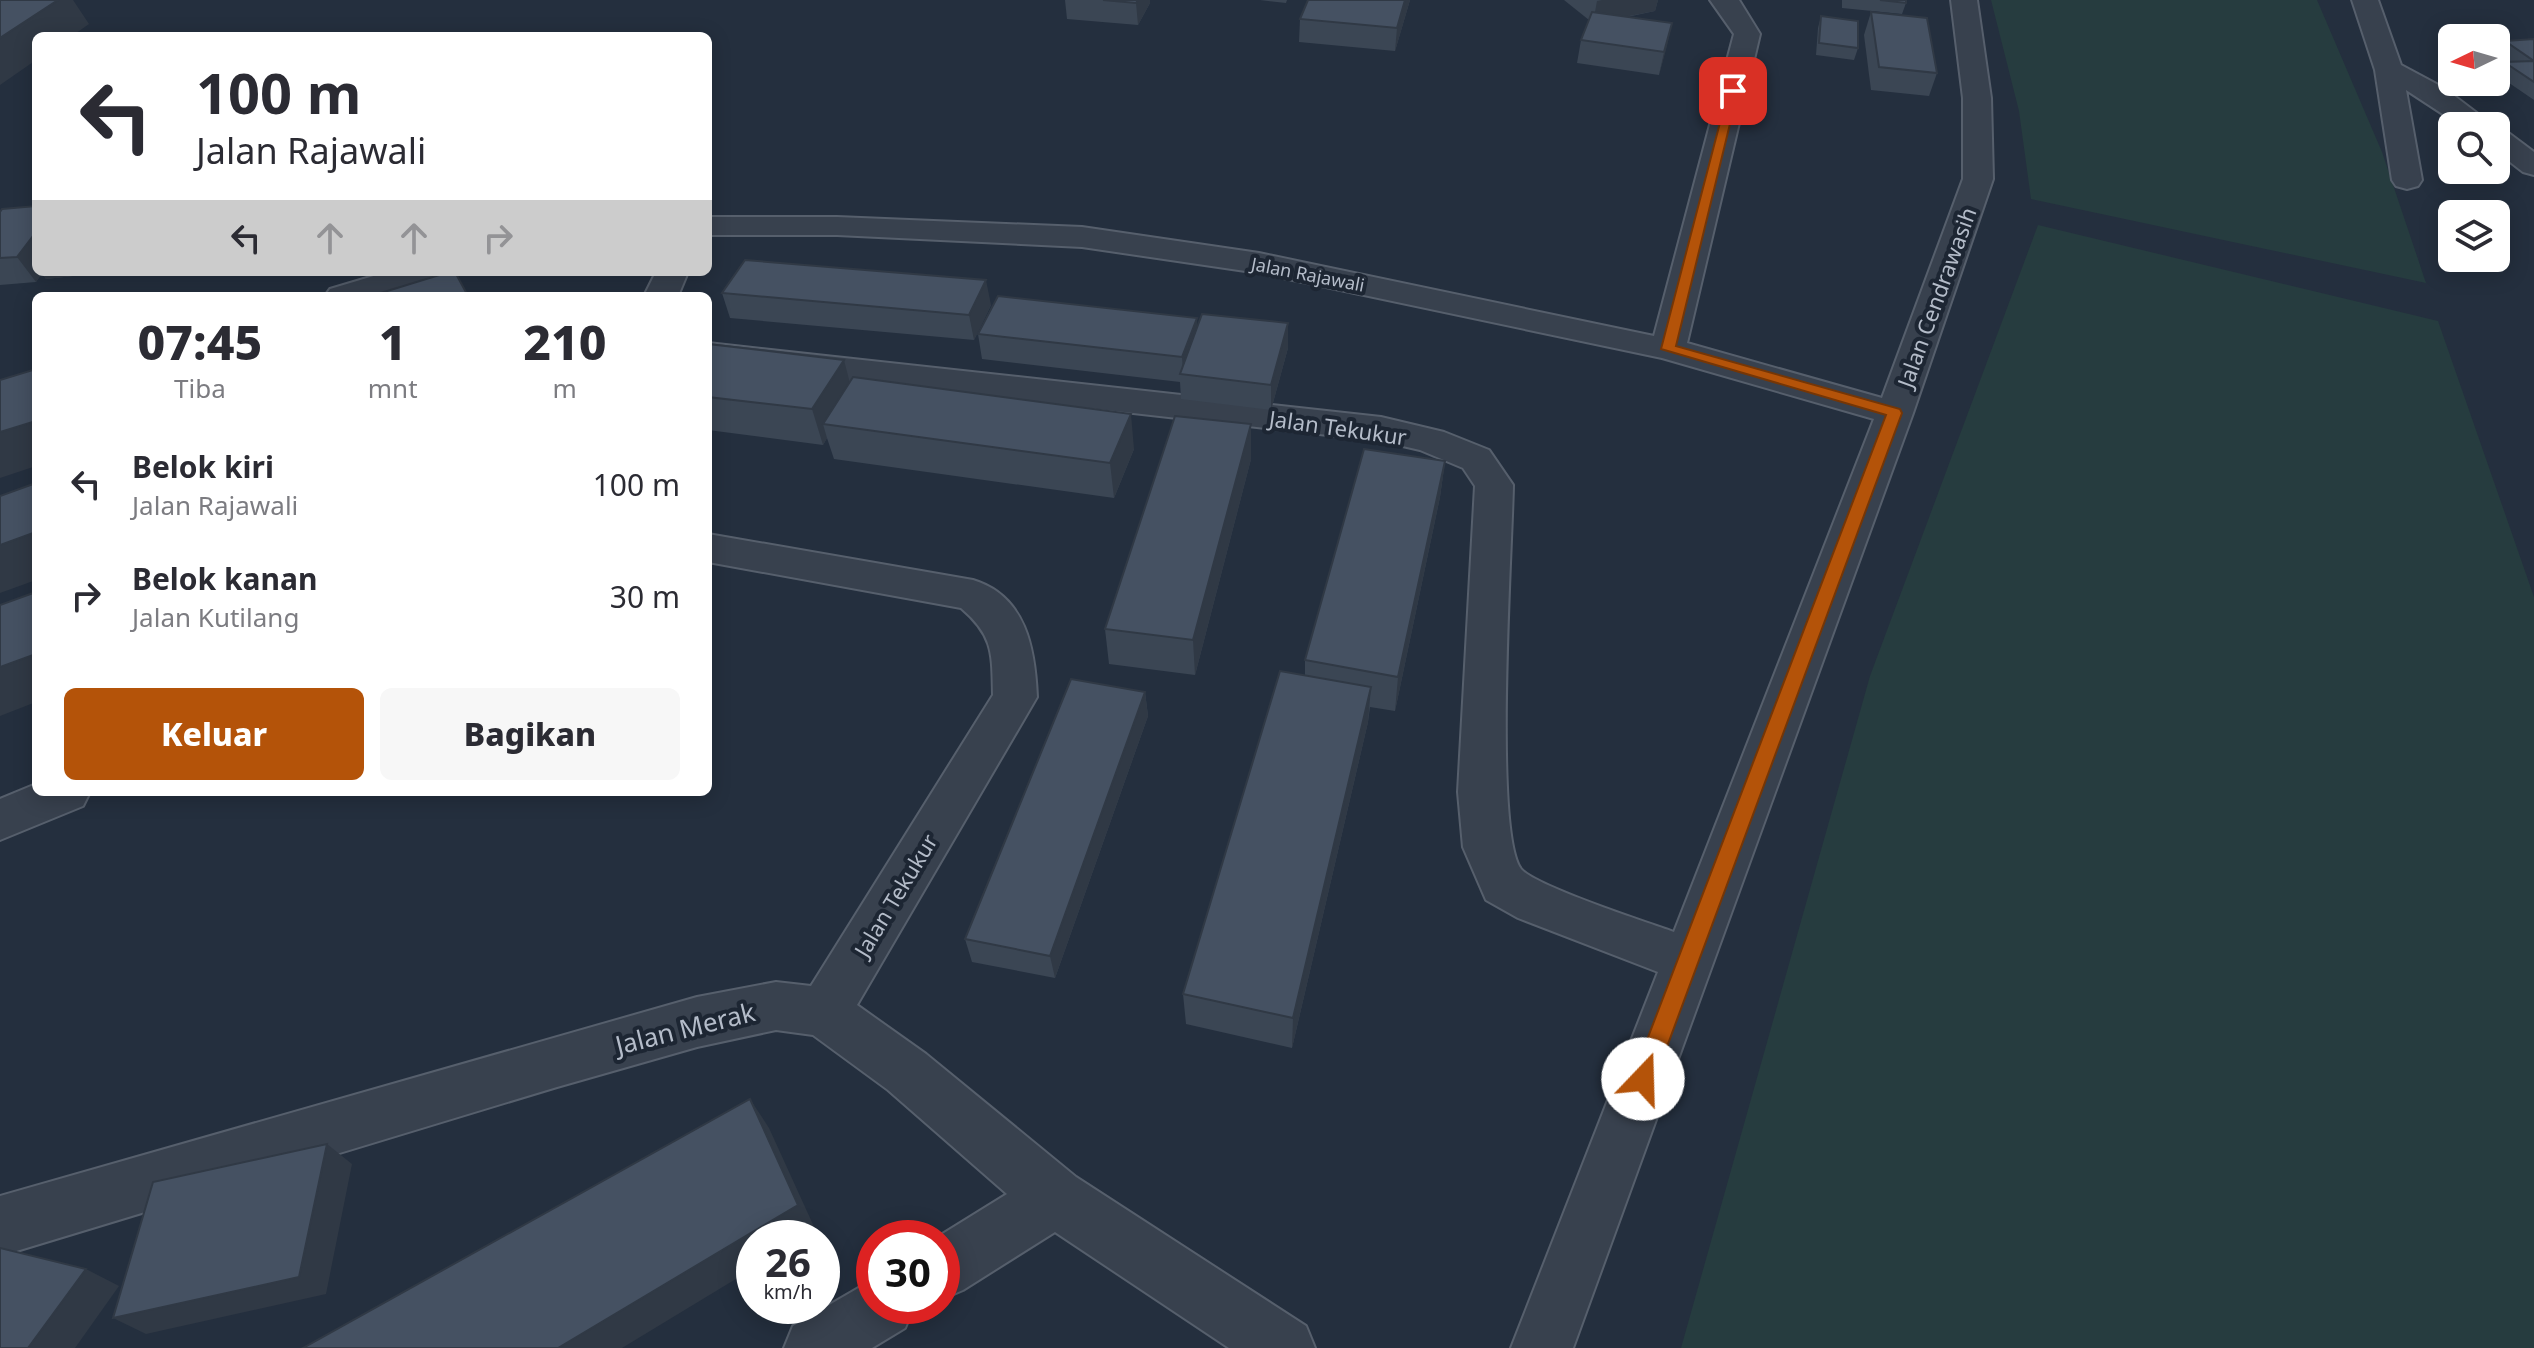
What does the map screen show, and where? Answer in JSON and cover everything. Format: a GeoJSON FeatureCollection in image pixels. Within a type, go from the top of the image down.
{"type":"FeatureCollection","features":[{"type":"Feature","properties":{"kind":"street"},"geometry":{"type":"LineString","coordinates":[[1668,349],[1747,34],[1730,5],[1723,0]]}},
{"type":"Feature","properties":{"kind":"street","name":"Jalan Cendrawasih"},"geometry":{"type":"LineString","coordinates":[[1542,1348],[1895,413],[1978,179],[1977,98],[1964,0]]}},
{"type":"Feature","properties":{"kind":"street"},"geometry":{"type":"LineString","coordinates":[[2365,0],[2389,70],[2407,180]]}},
{"type":"Feature","properties":{"kind":"street"},"geometry":{"type":"LineString","coordinates":[[2389,70],[2460,112]]}},
{"type":"Feature","properties":{"kind":"street"},"geometry":{"type":"LineString","coordinates":[[2510,148],[2534,166]]}},
{"type":"Feature","properties":{"kind":"street","name":"Jalan Rajawali"},"geometry":{"type":"LineString","coordinates":[[712,226],[837,226],[1082,237],[1259,263],[1668,349],[1895,413]]}},
{"type":"Feature","properties":{"kind":"street"},"geometry":{"type":"LineString","coordinates":[[355,292],[409,276]]}},
{"type":"Feature","properties":{"kind":"street","name":"Jalan Tekukur"},"geometry":{"type":"LineString","coordinates":[[712,354],[1381,429],[1431,441],[1476,459],[1494,485],[1482,792],[1487,847],[1504,885],[1536,903],[1688,960]]}},
{"type":"Feature","properties":{"kind":"street","name":"Jalan Tekukur"},"geometry":{"type":"LineString","coordinates":[[712,549],[973,595],[998,615],[1013,645],[1015,697],[824,1012]]}},
{"type":"Feature","properties":{"kind":"street"},"geometry":{"type":"LineString","coordinates":[[0,820],[57,796]]}},
{"type":"Feature","properties":{"kind":"street","name":"Jalan Merak"},"geometry":{"type":"LineString","coordinates":[[0,1226],[557,1061],[697,1022],[776,1006],[824,1012],[907,1072],[1055,1198],[1284,1348]]}},
{"type":"Feature","properties":{"kind":"street"},"geometry":{"type":"LineString","coordinates":[[960,1258],[1055,1198]]}},
{"type":"Feature","properties":{"kind":"street"},"geometry":{"type":"LineString","coordinates":[[815,1348],[856,1323]]}},
{"type":"Feature","properties":{"kind":"green space"},"geometry":{"type":"Polygon","coordinates":[[[1991,0],[2317,0],[2382,152],[2426,283],[2031,199],[2019,111],[1991,0]]]}},
{"type":"Feature","properties":{"kind":"green space"},"geometry":{"type":"Polygon","coordinates":[[[2038,225],[2438,321],[2534,597],[2534,1348],[1681,1348],[1870,676],[2038,225]]]}},
{"type":"Feature","properties":{"kind":"building"},"geometry":{"type":"Polygon","coordinates":[[[0,0],[58,0],[0,38],[0,0]]]}},
{"type":"Feature","properties":{"kind":"building"},"geometry":{"type":"Polygon","coordinates":[[[1103,0],[1138,0],[1136,3],[1103,0]]]}},
{"type":"Feature","properties":{"kind":"building"},"geometry":{"type":"Polygon","coordinates":[[[1308,0],[1405,0],[1397,28],[1300,19],[1308,0]]]}},
{"type":"Feature","properties":{"kind":"building"},"geometry":{"type":"Polygon","coordinates":[[[1592,12],[1672,23],[1664,52],[1581,40],[1592,12]]]}},
{"type":"Feature","properties":{"kind":"building"},"geometry":{"type":"Polygon","coordinates":[[[1871,12],[1927,18],[1937,73],[1879,67],[1871,12]]]}},
{"type":"Feature","properties":{"kind":"building"},"geometry":{"type":"Polygon","coordinates":[[[1821,16],[1858,21],[1858,48],[1819,43],[1821,16]]]}},
{"type":"Feature","properties":{"kind":"building"},"geometry":{"type":"Polygon","coordinates":[[[2534,39],[2534,61],[2510,44],[2510,41],[2534,39]]]}},
{"type":"Feature","properties":{"kind":"building"},"geometry":{"type":"Polygon","coordinates":[[[2534,61],[2534,82],[2510,66],[2510,62],[2534,61]]]}},
{"type":"Feature","properties":{"kind":"building"},"geometry":{"type":"Polygon","coordinates":[[[32,206],[32,237],[17,257],[0,258],[2,209],[32,206]]]}},
{"type":"Feature","properties":{"kind":"building"},"geometry":{"type":"Polygon","coordinates":[[[745,260],[986,280],[969,315],[722,293],[745,260]]]}},
{"type":"Feature","properties":{"kind":"building"},"geometry":{"type":"Polygon","coordinates":[[[436,276],[457,276],[466,292],[384,292],[436,276]]]}},
{"type":"Feature","properties":{"kind":"building"},"geometry":{"type":"Polygon","coordinates":[[[998,296],[1197,318],[1182,357],[978,334],[998,296]]]}},
{"type":"Feature","properties":{"kind":"building"},"geometry":{"type":"Polygon","coordinates":[[[1202,314],[1288,323],[1271,385],[1180,374],[1202,314]]]}},
{"type":"Feature","properties":{"kind":"building"},"geometry":{"type":"Polygon","coordinates":[[[712,344],[844,360],[812,409],[712,397],[712,344]]]}},
{"type":"Feature","properties":{"kind":"building"},"geometry":{"type":"Polygon","coordinates":[[[32,370],[32,422],[0,432],[0,380],[32,370]]]}},
{"type":"Feature","properties":{"kind":"building"},"geometry":{"type":"Polygon","coordinates":[[[853,377],[1131,414],[1110,463],[823,424],[853,377]]]}},
{"type":"Feature","properties":{"kind":"building"},"geometry":{"type":"Polygon","coordinates":[[[1175,416],[1251,424],[1193,640],[1105,629],[1175,416]]]}},
{"type":"Feature","properties":{"kind":"building"},"geometry":{"type":"Polygon","coordinates":[[[1364,449],[1445,461],[1398,677],[1305,660],[1364,449]]]}},
{"type":"Feature","properties":{"kind":"building"},"geometry":{"type":"Polygon","coordinates":[[[32,484],[32,533],[0,545],[0,496],[32,484]]]}},
{"type":"Feature","properties":{"kind":"building"},"geometry":{"type":"Polygon","coordinates":[[[32,593],[32,655],[0,667],[0,605],[32,593]]]}},
{"type":"Feature","properties":{"kind":"building"},"geometry":{"type":"Polygon","coordinates":[[[1280,671],[1371,687],[1293,1018],[1183,994],[1280,671]]]}},
{"type":"Feature","properties":{"kind":"building"},"geometry":{"type":"Polygon","coordinates":[[[1071,679],[1145,692],[1050,956],[965,939],[1071,679]]]}},
{"type":"Feature","properties":{"kind":"building"},"geometry":{"type":"Polygon","coordinates":[[[750,1099],[798,1205],[773,1220],[736,1220],[736,1242],[558,1348],[303,1348],[750,1099]]]}},
{"type":"Feature","properties":{"kind":"building"},"geometry":{"type":"Polygon","coordinates":[[[327,1144],[299,1277],[113,1318],[153,1182],[327,1144]]]}},
{"type":"Feature","properties":{"kind":"building"},"geometry":{"type":"Polygon","coordinates":[[[0,1248],[86,1269],[28,1348],[0,1348],[0,1248]]]}},
{"type":"Feature","properties":{"kind":"route"},"geometry":{"type":"LineString","coordinates":[[1643,1079],[1895,413],[1668,349],[1733,91]]}}]}
